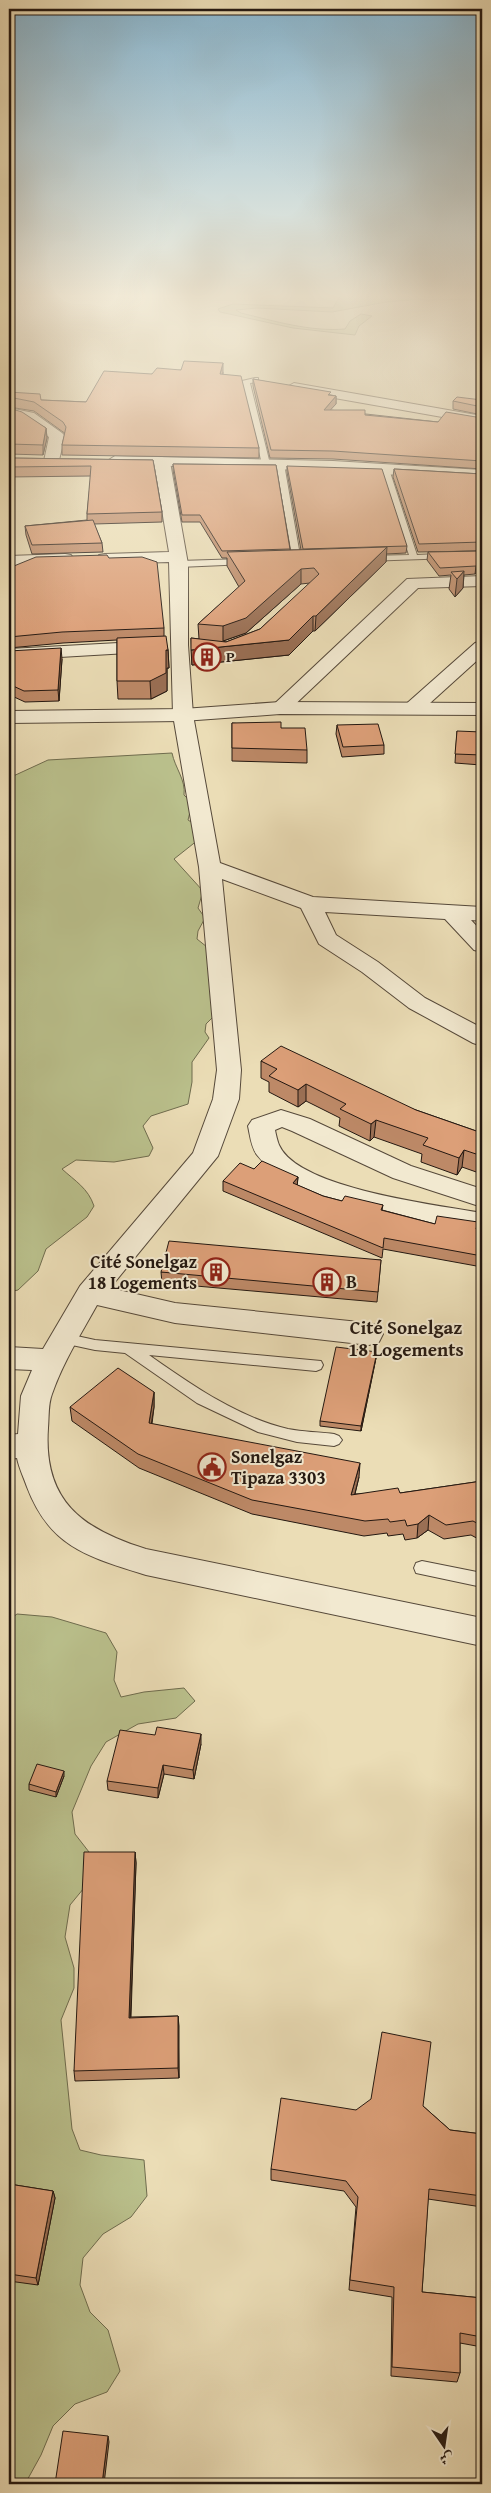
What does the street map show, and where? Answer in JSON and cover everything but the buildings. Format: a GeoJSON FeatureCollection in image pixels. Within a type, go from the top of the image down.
{"type":"FeatureCollection","features":[{"type":"Feature","properties":{"kind":"street"},"geometry":{"type":"LineString","coordinates":[[427,410],[482,420]]}},
{"type":"Feature","properties":{"kind":"street"},"geometry":{"type":"LineString","coordinates":[[9,412],[21,412],[39,421],[57,436],[52,461]]}},
{"type":"Feature","properties":{"kind":"street"},"geometry":{"type":"LineString","coordinates":[[35,461],[72,461]]}},
{"type":"Feature","properties":{"kind":"street"},"geometry":{"type":"LineString","coordinates":[[102,461],[273,464],[482,475]]}},
{"type":"Feature","properties":{"kind":"street"},"geometry":{"type":"LineString","coordinates":[[162,462],[178,561],[179,645],[183,715],[210,867],[230,1070],[226,1098],[205,1156],[90,1293],[57,1349],[36,1396],[20,1446],[38,1478],[50,1506],[67,1527],[104,1549],[146,1562],[482,1632]]}},
{"type":"Feature","properties":{"kind":"street"},"geometry":{"type":"LineString","coordinates":[[9,561],[83,559],[178,561]]}},
{"type":"Feature","properties":{"kind":"street"},"geometry":{"type":"LineString","coordinates":[[280,708],[413,584],[482,581]]}},
{"type":"Feature","properties":{"kind":"street"},"geometry":{"type":"LineString","coordinates":[[9,655],[179,645],[197,647]]}},
{"type":"Feature","properties":{"kind":"street"},"geometry":{"type":"LineString","coordinates":[[412,709],[482,647]]}},
{"type":"Feature","properties":{"kind":"street"},"geometry":{"type":"LineString","coordinates":[[9,717],[183,715],[280,708],[482,709]]}},
{"type":"Feature","properties":{"kind":"street"},"geometry":{"type":"LineString","coordinates":[[210,867],[310,904],[482,914]]}},
{"type":"Feature","properties":{"kind":"street"},"geometry":{"type":"LineString","coordinates":[[310,904],[327,939],[417,1003],[482,1038]]}},
{"type":"Feature","properties":{"kind":"street"},"geometry":{"type":"LineString","coordinates":[[451,912],[482,945]]}},
{"type":"Feature","properties":{"kind":"street"},"geometry":{"type":"LineString","coordinates":[[482,1198],[402,1172],[301,1125],[281,1118],[262,1126],[260,1139],[268,1154],[290,1172],[318,1187],[359,1198],[482,1222]]}},
{"type":"Feature","properties":{"kind":"street"},"geometry":{"type":"LineString","coordinates":[[90,1293],[176,1313],[369,1334]]}},
{"type":"Feature","properties":{"kind":"street"},"geometry":{"type":"LineString","coordinates":[[13,1352],[57,1349]]}},
{"type":"Feature","properties":{"kind":"lane"},"geometry":{"type":"LineString","coordinates":[[256,410],[273,464],[297,561]]}},
{"type":"Feature","properties":{"kind":"lane"},"geometry":{"type":"LineString","coordinates":[[385,469],[414,557]]}},
{"type":"Feature","properties":{"kind":"lane"},"geometry":{"type":"LineString","coordinates":[[356,559],[482,555]]}},
{"type":"Feature","properties":{"kind":"lane"},"geometry":{"type":"LineString","coordinates":[[288,561],[307,560]]}},
{"type":"Feature","properties":{"kind":"lane"},"geometry":{"type":"LineString","coordinates":[[178,561],[258,562]]}},
{"type":"Feature","properties":{"kind":"lane"},"geometry":{"type":"LineString","coordinates":[[57,1349],[96,1345],[316,1365]]}},
{"type":"Feature","properties":{"kind":"lane"},"geometry":{"type":"LineString","coordinates":[[128,1348],[206,1403],[230,1415],[286,1434],[334,1440]]}},
{"type":"Feature","properties":{"kind":"lane"},"geometry":{"type":"LineString","coordinates":[[422,1568],[482,1580]]}},
{"type":"Feature","properties":{"kind":"green space"},"geometry":{"type":"Polygon","coordinates":[[[172,753],[182,779],[184,795],[188,799],[190,812],[188,820],[196,825],[198,840],[174,859],[203,891],[198,908],[205,918],[198,931],[197,939],[207,947],[217,1013],[206,1024],[205,1032],[209,1038],[192,1062],[192,1082],[188,1104],[151,1116],[143,1126],[153,1148],[149,1156],[114,1162],[76,1160],[62,1169],[85,1190],[94,1206],[87,1217],[46,1249],[38,1271],[18,1290],[9,1292],[9,778],[48,760],[172,753]]]}},
{"type":"Feature","properties":{"kind":"green space"},"geometry":{"type":"Polygon","coordinates":[[[17,1614],[52,1617],[106,1633],[117,1652],[114,1680],[121,1697],[144,1692],[184,1688],[195,1701],[176,1718],[138,1724],[106,1742],[91,1766],[72,1812],[75,1834],[89,1852],[84,1888],[70,1905],[65,1937],[74,1968],[74,1988],[61,2020],[72,2129],[80,2150],[101,2155],[144,2160],[147,2196],[131,2217],[103,2234],[83,2258],[80,2285],[90,2312],[108,2330],[120,2371],[107,2392],[75,2404],[53,2426],[41,2455],[25,2484],[9,2484],[9,1620],[17,1614]]]}},
{"type":"Feature","properties":{"kind":"place","name":"P"},"geometry":{"type":"Point","coordinates":[207,657]}},
{"type":"Feature","properties":{"kind":"place","name":"Cité Sonelgaz 18 Logements"},"geometry":{"type":"Point","coordinates":[216,1272]}},
{"type":"Feature","properties":{"kind":"place","name":"B"},"geometry":{"type":"Point","coordinates":[327,1282]}},
{"type":"Feature","properties":{"kind":"place","name":"Sonelgaz Tipaza 3303"},"geometry":{"type":"Point","coordinates":[212,1467]}},
{"type":"Feature","properties":{"kind":"district","name":"Cité Sonelgaz 18 Logements"},"geometry":{"type":"Point","coordinates":[406,1338]}}]}
